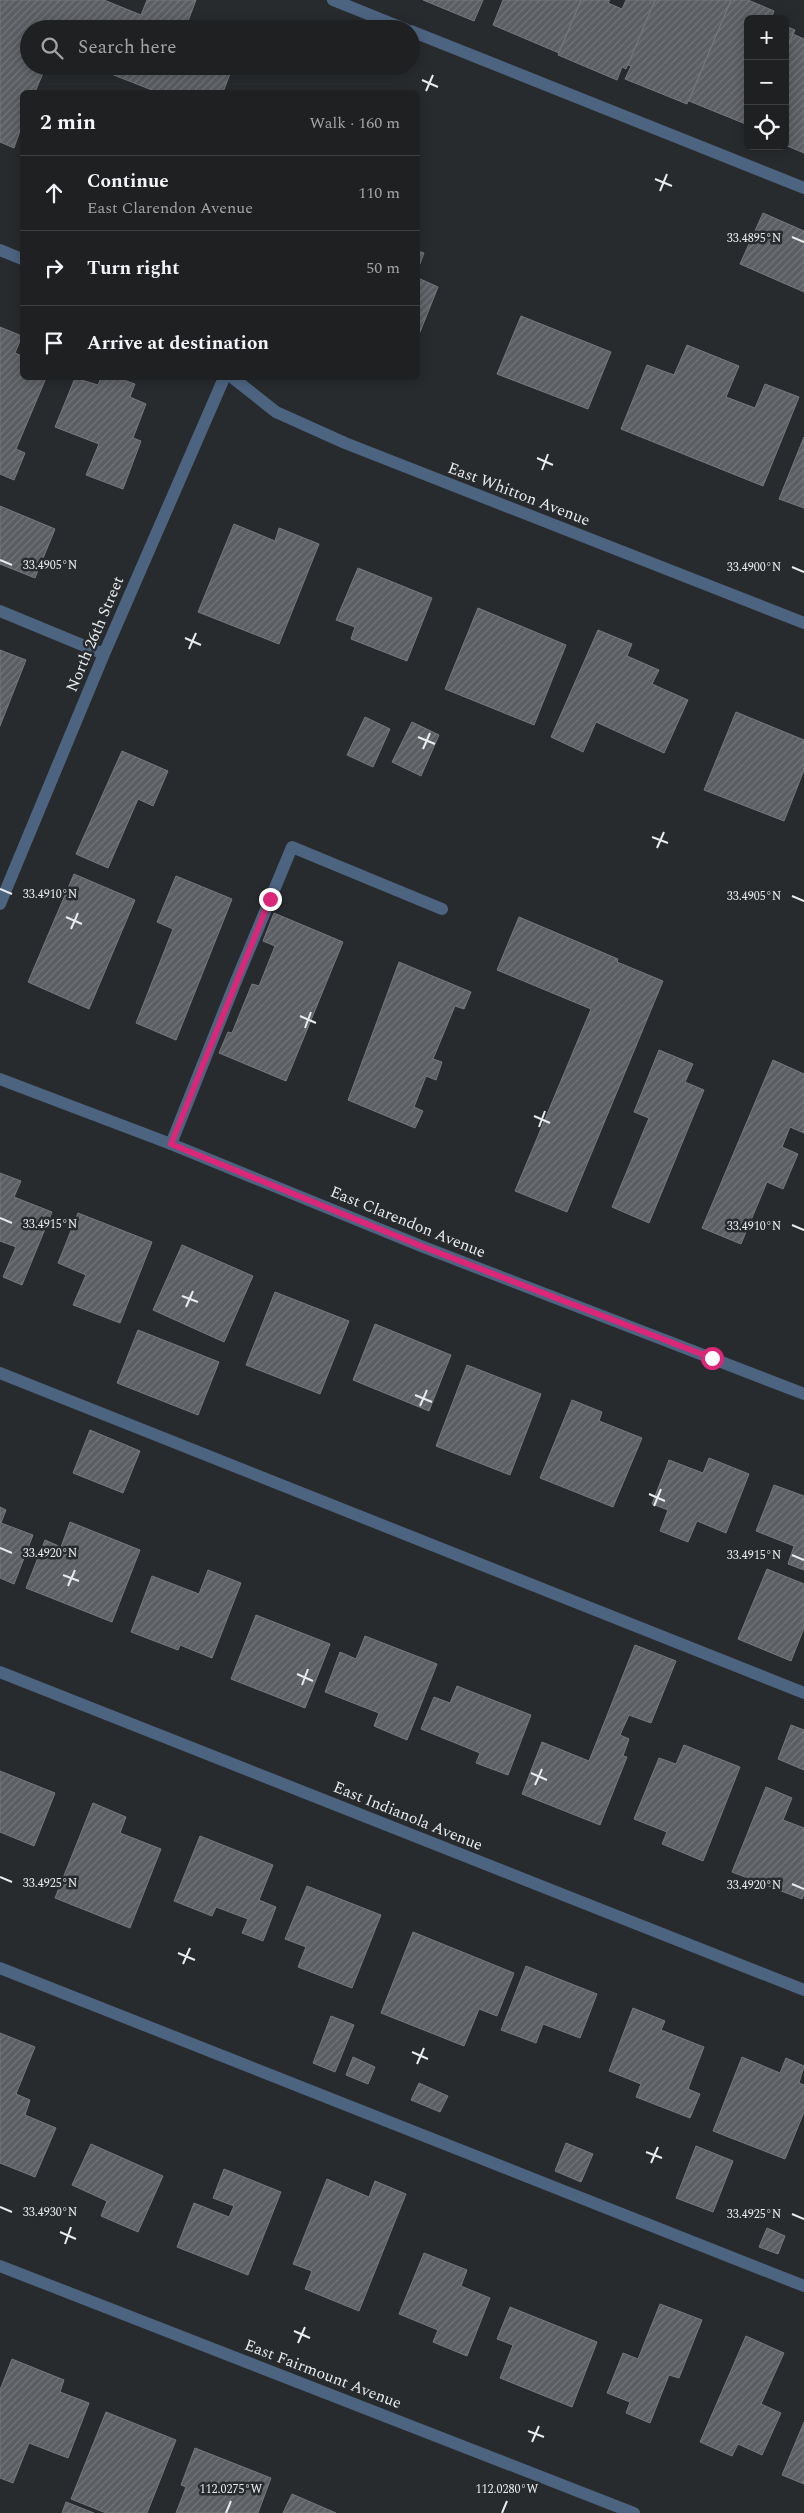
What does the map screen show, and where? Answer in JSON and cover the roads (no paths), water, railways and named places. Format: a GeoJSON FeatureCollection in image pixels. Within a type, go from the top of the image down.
{"type":"FeatureCollection","features":[{"type":"Feature","properties":{"kind":"street"},"geometry":{"type":"LineString","coordinates":[[333,0],[383,20]]}},
{"type":"Feature","properties":{"kind":"street"},"geometry":{"type":"LineString","coordinates":[[420,35],[804,188]]}},
{"type":"Feature","properties":{"kind":"street"},"geometry":{"type":"LineString","coordinates":[[0,250],[20,258]]}},
{"type":"Feature","properties":{"kind":"street","name":"North 26th Street"},"geometry":{"type":"LineString","coordinates":[[0,904],[104,654],[223,380]]}},
{"type":"Feature","properties":{"kind":"street","name":"East Whitton Avenue"},"geometry":{"type":"LineString","coordinates":[[236,380],[276,412],[345,443],[804,623]]}},
{"type":"Feature","properties":{"kind":"street"},"geometry":{"type":"LineString","coordinates":[[0,611],[104,654]]}},
{"type":"Feature","properties":{"kind":"street"},"geometry":{"type":"LineString","coordinates":[[171,1144],[292,847],[442,909]]}},
{"type":"Feature","properties":{"kind":"street","name":"East Clarendon Avenue"},"geometry":{"type":"LineString","coordinates":[[0,1079],[171,1144],[421,1246],[804,1394]]}},
{"type":"Feature","properties":{"kind":"street"},"geometry":{"type":"LineString","coordinates":[[0,1373],[804,1693]]}},
{"type":"Feature","properties":{"kind":"street","name":"East Indianola Avenue"},"geometry":{"type":"LineString","coordinates":[[0,1672],[804,1990]]}},
{"type":"Feature","properties":{"kind":"street"},"geometry":{"type":"LineString","coordinates":[[0,1968],[804,2286]]}},
{"type":"Feature","properties":{"kind":"street","name":"East Fairmount Avenue"},"geometry":{"type":"LineString","coordinates":[[0,2266],[634,2513]]}}]}
